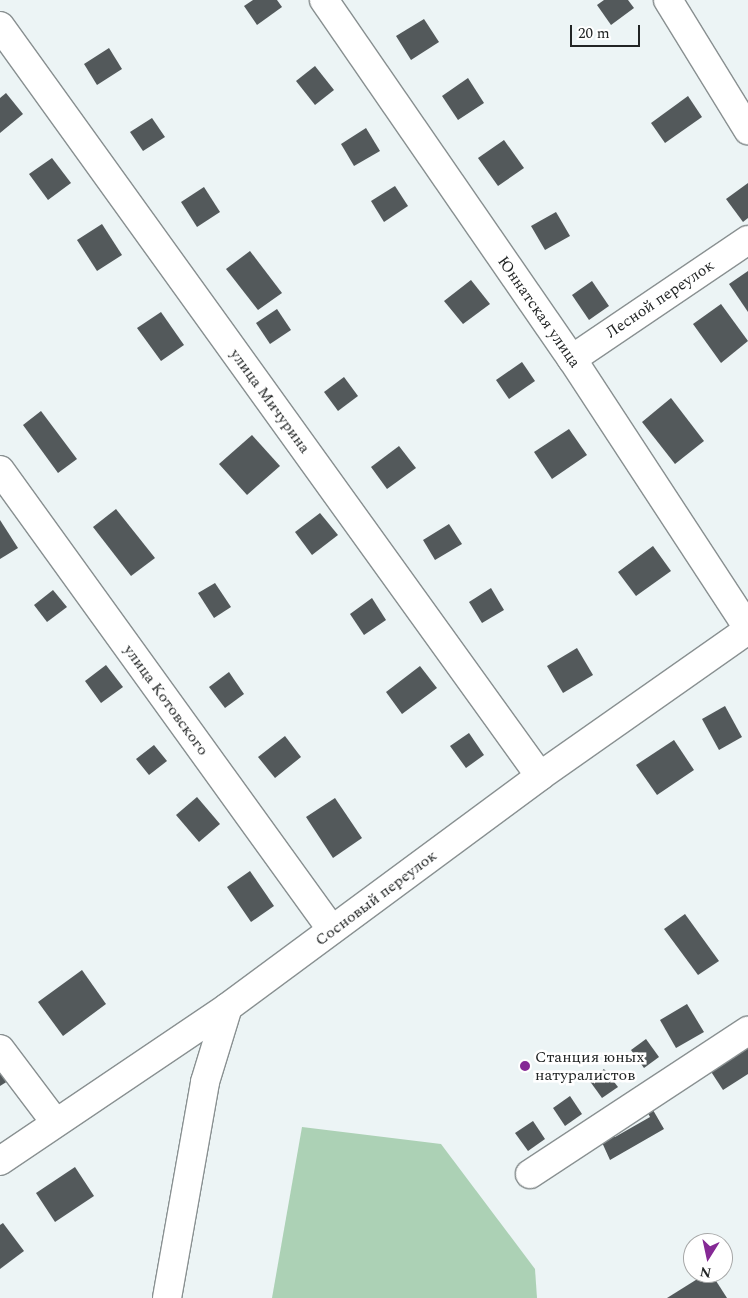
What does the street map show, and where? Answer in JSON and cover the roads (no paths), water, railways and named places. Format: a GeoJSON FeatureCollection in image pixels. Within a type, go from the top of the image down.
{"type":"FeatureCollection","features":[{"type":"Feature","properties":{"kind":"street","name":"Юннатская улица"},"geometry":{"type":"LineString","coordinates":[[324,0],[572,359],[748,629]]}},
{"type":"Feature","properties":{"kind":"street"},"geometry":{"type":"LineString","coordinates":[[668,0],[748,130]]}},
{"type":"Feature","properties":{"kind":"street","name":"улица Мичурина"},"geometry":{"type":"LineString","coordinates":[[0,26],[540,776]]}},
{"type":"Feature","properties":{"kind":"street","name":"Лесной переулок"},"geometry":{"type":"LineString","coordinates":[[572,359],[748,240]]}},
{"type":"Feature","properties":{"kind":"street","name":"улица Котовского"},"geometry":{"type":"LineString","coordinates":[[0,470],[332,930]]}},
{"type":"Feature","properties":{"kind":"street","name":"Сосновый переулок"},"geometry":{"type":"LineString","coordinates":[[0,1161],[55,1122],[228,1007],[540,776],[748,629]]}},
{"type":"Feature","properties":{"kind":"street"},"geometry":{"type":"LineString","coordinates":[[167,1298],[205,1082],[228,1007]]}},
{"type":"Feature","properties":{"kind":"street"},"geometry":{"type":"LineString","coordinates":[[530,1174],[748,1032]]}},
{"type":"Feature","properties":{"kind":"street"},"geometry":{"type":"LineString","coordinates":[[0,1049],[55,1122]]}},
{"type":"Feature","properties":{"kind":"place","name":"Станция юных натуралистов"},"geometry":{"type":"Point","coordinates":[525,1066]}}]}
